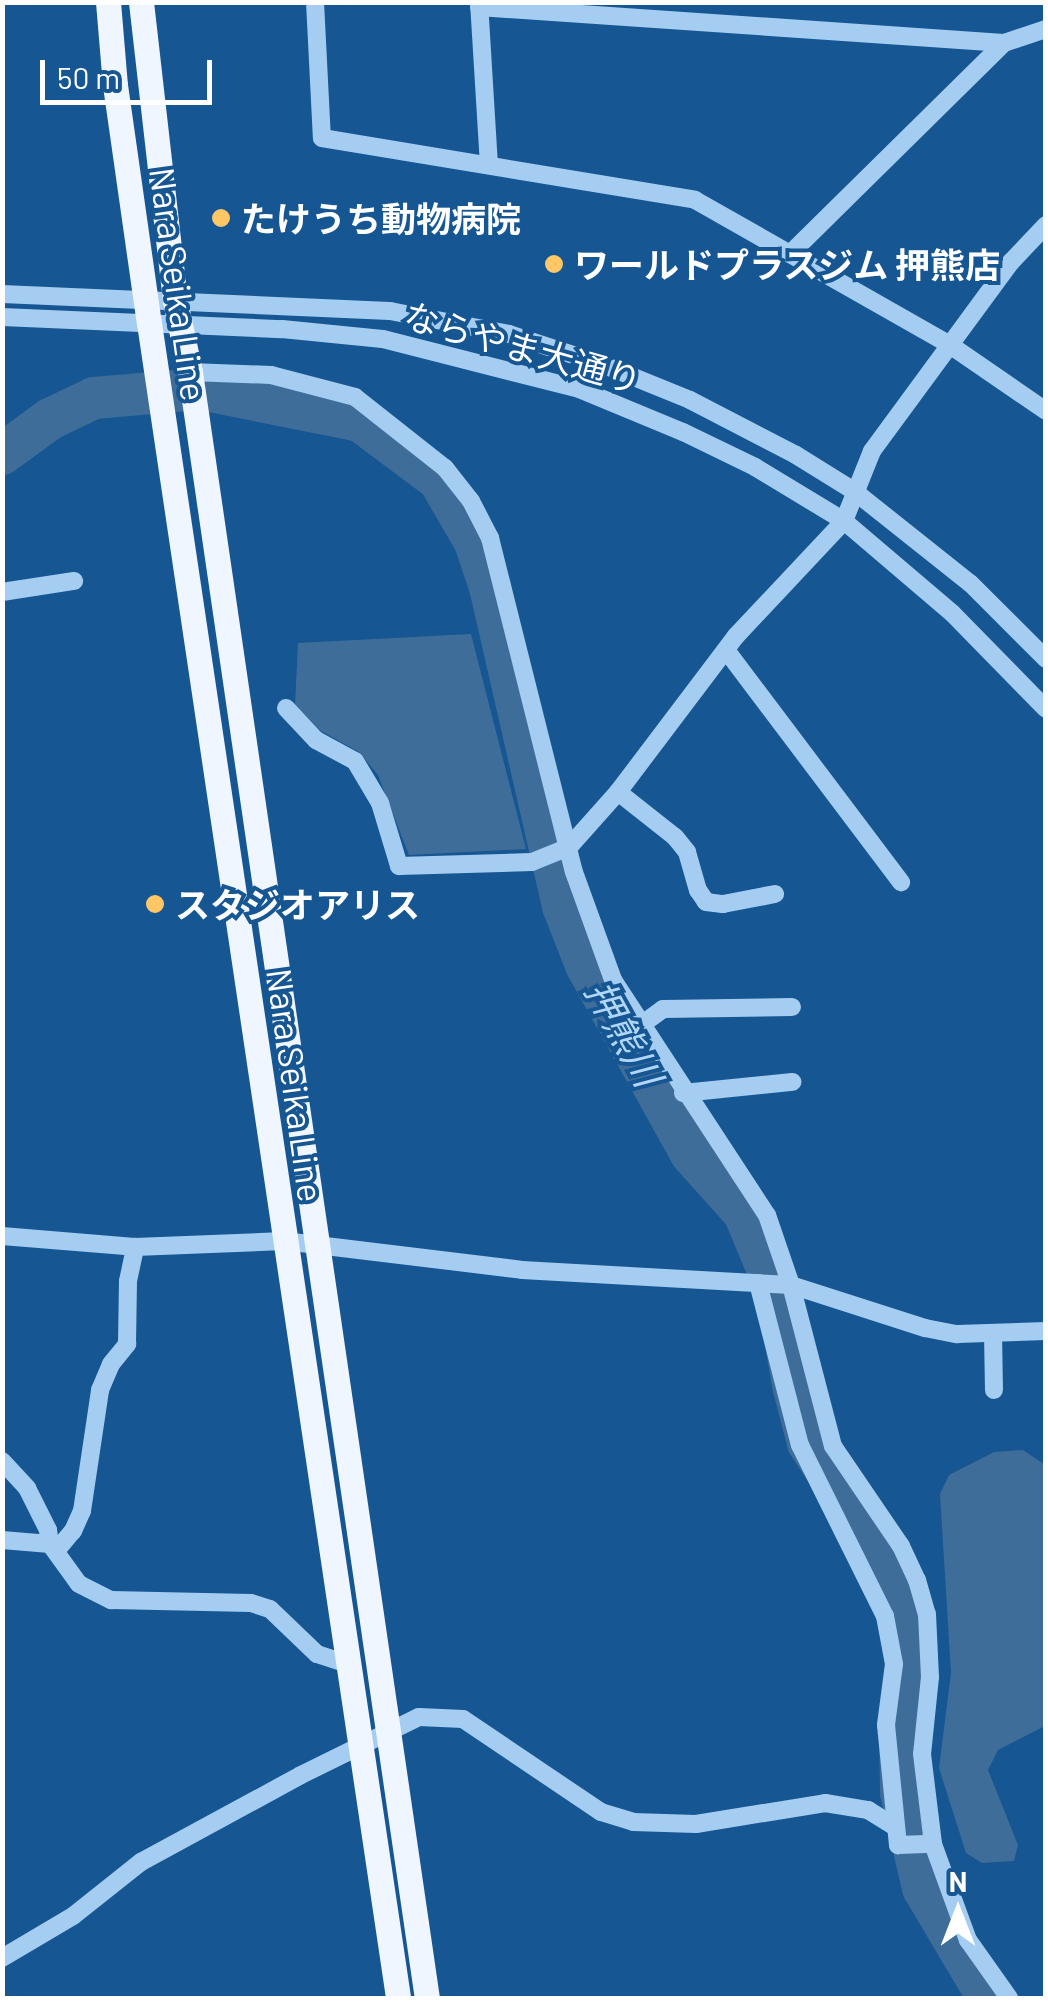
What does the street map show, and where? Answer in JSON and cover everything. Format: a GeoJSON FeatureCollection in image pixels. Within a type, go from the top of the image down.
{"type":"FeatureCollection","features":[{"type":"Feature","properties":{"kind":"main road","name":"Nara Seika Line"},"geometry":{"type":"LineString","coordinates":[[108,2],[114,85],[358,1750],[398,1998]]}},
{"type":"Feature","properties":{"kind":"main road","name":"Nara Seika Line"},"geometry":{"type":"LineString","coordinates":[[141,2],[178,312],[191,377],[427,1998]]}},
{"type":"Feature","properties":{"kind":"street"},"geometry":{"type":"LineString","coordinates":[[315,2],[322,138],[695,200],[950,345],[1046,411]]}},
{"type":"Feature","properties":{"kind":"street"},"geometry":{"type":"LineString","coordinates":[[489,164],[479,5],[1004,43],[1046,29]]}},
{"type":"Feature","properties":{"kind":"street"},"geometry":{"type":"LineString","coordinates":[[790,254],[1004,43]]}},
{"type":"Feature","properties":{"kind":"street"},"geometry":{"type":"LineString","coordinates":[[286,708],[316,740],[355,761],[380,802],[399,866],[532,862],[569,847],[618,792],[726,650],[844,521],[872,452],[1011,262],[1046,225]]}},
{"type":"Feature","properties":{"kind":"street","name":"ならやま大通り"},"geometry":{"type":"LineString","coordinates":[[2,294],[147,311]]}},
{"type":"Feature","properties":{"kind":"street","name":"ならやま大通り"},"geometry":{"type":"LineString","coordinates":[[2,317],[339,306],[428,316],[509,334],[690,400],[796,455],[854,491],[958,573],[1046,659]]}},
{"type":"Feature","properties":{"kind":"street","name":"ならやま大通り"},"geometry":{"type":"LineString","coordinates":[[178,312],[383,339],[580,389],[684,432],[755,467],[844,521],[952,613],[1046,709]]}},
{"type":"Feature","properties":{"kind":"street"},"geometry":{"type":"LineString","coordinates":[[191,377],[271,375],[355,396],[445,468],[471,501],[490,538],[534,727],[588,919],[613,980],[683,1093],[767,1216],[791,1285],[834,1446],[901,1546],[927,1614],[930,1677],[922,1754],[933,1844],[968,1940],[1008,1998]]}},
{"type":"Feature","properties":{"kind":"street"},"geometry":{"type":"LineString","coordinates":[[2,592],[74,581]]}},
{"type":"Feature","properties":{"kind":"street"},"geometry":{"type":"LineString","coordinates":[[726,650],[901,882]]}},
{"type":"Feature","properties":{"kind":"street"},"geometry":{"type":"LineString","coordinates":[[618,792],[675,837],[687,852],[698,890],[706,902],[723,904],[774,894]]}},
{"type":"Feature","properties":{"kind":"street"},"geometry":{"type":"LineString","coordinates":[[641,1024],[663,1009],[792,1007]]}},
{"type":"Feature","properties":{"kind":"street"},"geometry":{"type":"LineString","coordinates":[[683,1093],[792,1082]]}},
{"type":"Feature","properties":{"kind":"street"},"geometry":{"type":"LineString","coordinates":[[2,1236],[134,1246],[284,1241],[522,1270],[791,1285],[924,1328],[1046,1331]]}},
{"type":"Feature","properties":{"kind":"street"},"geometry":{"type":"LineString","coordinates":[[53,1548],[82,1511],[100,1390],[111,1364],[127,1344],[128,1281],[134,1246]]}},
{"type":"Feature","properties":{"kind":"street"},"geometry":{"type":"LineString","coordinates":[[758,1284],[800,1445],[885,1616],[894,1664],[886,1725],[898,1845],[933,1844]]}},
{"type":"Feature","properties":{"kind":"street"},"geometry":{"type":"LineString","coordinates":[[993,1332],[994,1390]]}},
{"type":"Feature","properties":{"kind":"street"},"geometry":{"type":"LineString","coordinates":[[2,1461],[27,1488],[53,1548],[79,1584],[111,1600],[251,1602],[270,1609],[316,1654],[346,1663]]}},
{"type":"Feature","properties":{"kind":"street"},"geometry":{"type":"LineString","coordinates":[[2,1540],[53,1548]]}},
{"type":"Feature","properties":{"kind":"street"},"geometry":{"type":"LineString","coordinates":[[2,1958],[73,1916],[140,1862],[301,1774],[419,1718],[463,1718],[569,1793],[601,1812],[633,1822],[696,1824],[825,1804],[868,1810],[895,1827]]}},
{"type":"Feature","properties":{"kind":"water"},"geometry":{"type":"Polygon","coordinates":[[[471,634],[526,849],[409,855],[378,775],[359,752],[321,731],[295,705],[298,643],[471,634]]]}},
{"type":"Feature","properties":{"kind":"water"},"geometry":{"type":"Polygon","coordinates":[[[1023,1450],[1045,1465],[1045,1726],[998,1750],[988,1770],[1018,1845],[1014,1861],[982,1863],[966,1853],[939,1768],[951,1673],[940,1494],[949,1475],[994,1452],[1023,1450]]]}},
{"type":"Feature","properties":{"kind":"waterway","name":"押熊川"},"geometry":{"type":"LineString","coordinates":[[2,454],[50,419],[94,398],[200,389],[360,421],[439,480],[475,542],[490,587],[563,906],[586,965],[691,1154],[744,1213],[777,1292],[793,1385],[808,1443],[905,1591],[912,1664],[900,1733],[901,1793],[923,1888],[988,1998]]}},
{"type":"Feature","properties":{"kind":"place","name":"たけうち動物病院"},"geometry":{"type":"Point","coordinates":[221,218]}},
{"type":"Feature","properties":{"kind":"place","name":"ワールドプラスジム 押熊店"},"geometry":{"type":"Point","coordinates":[554,264]}},
{"type":"Feature","properties":{"kind":"place","name":"スタジオアリス"},"geometry":{"type":"Point","coordinates":[155,904]}}]}
